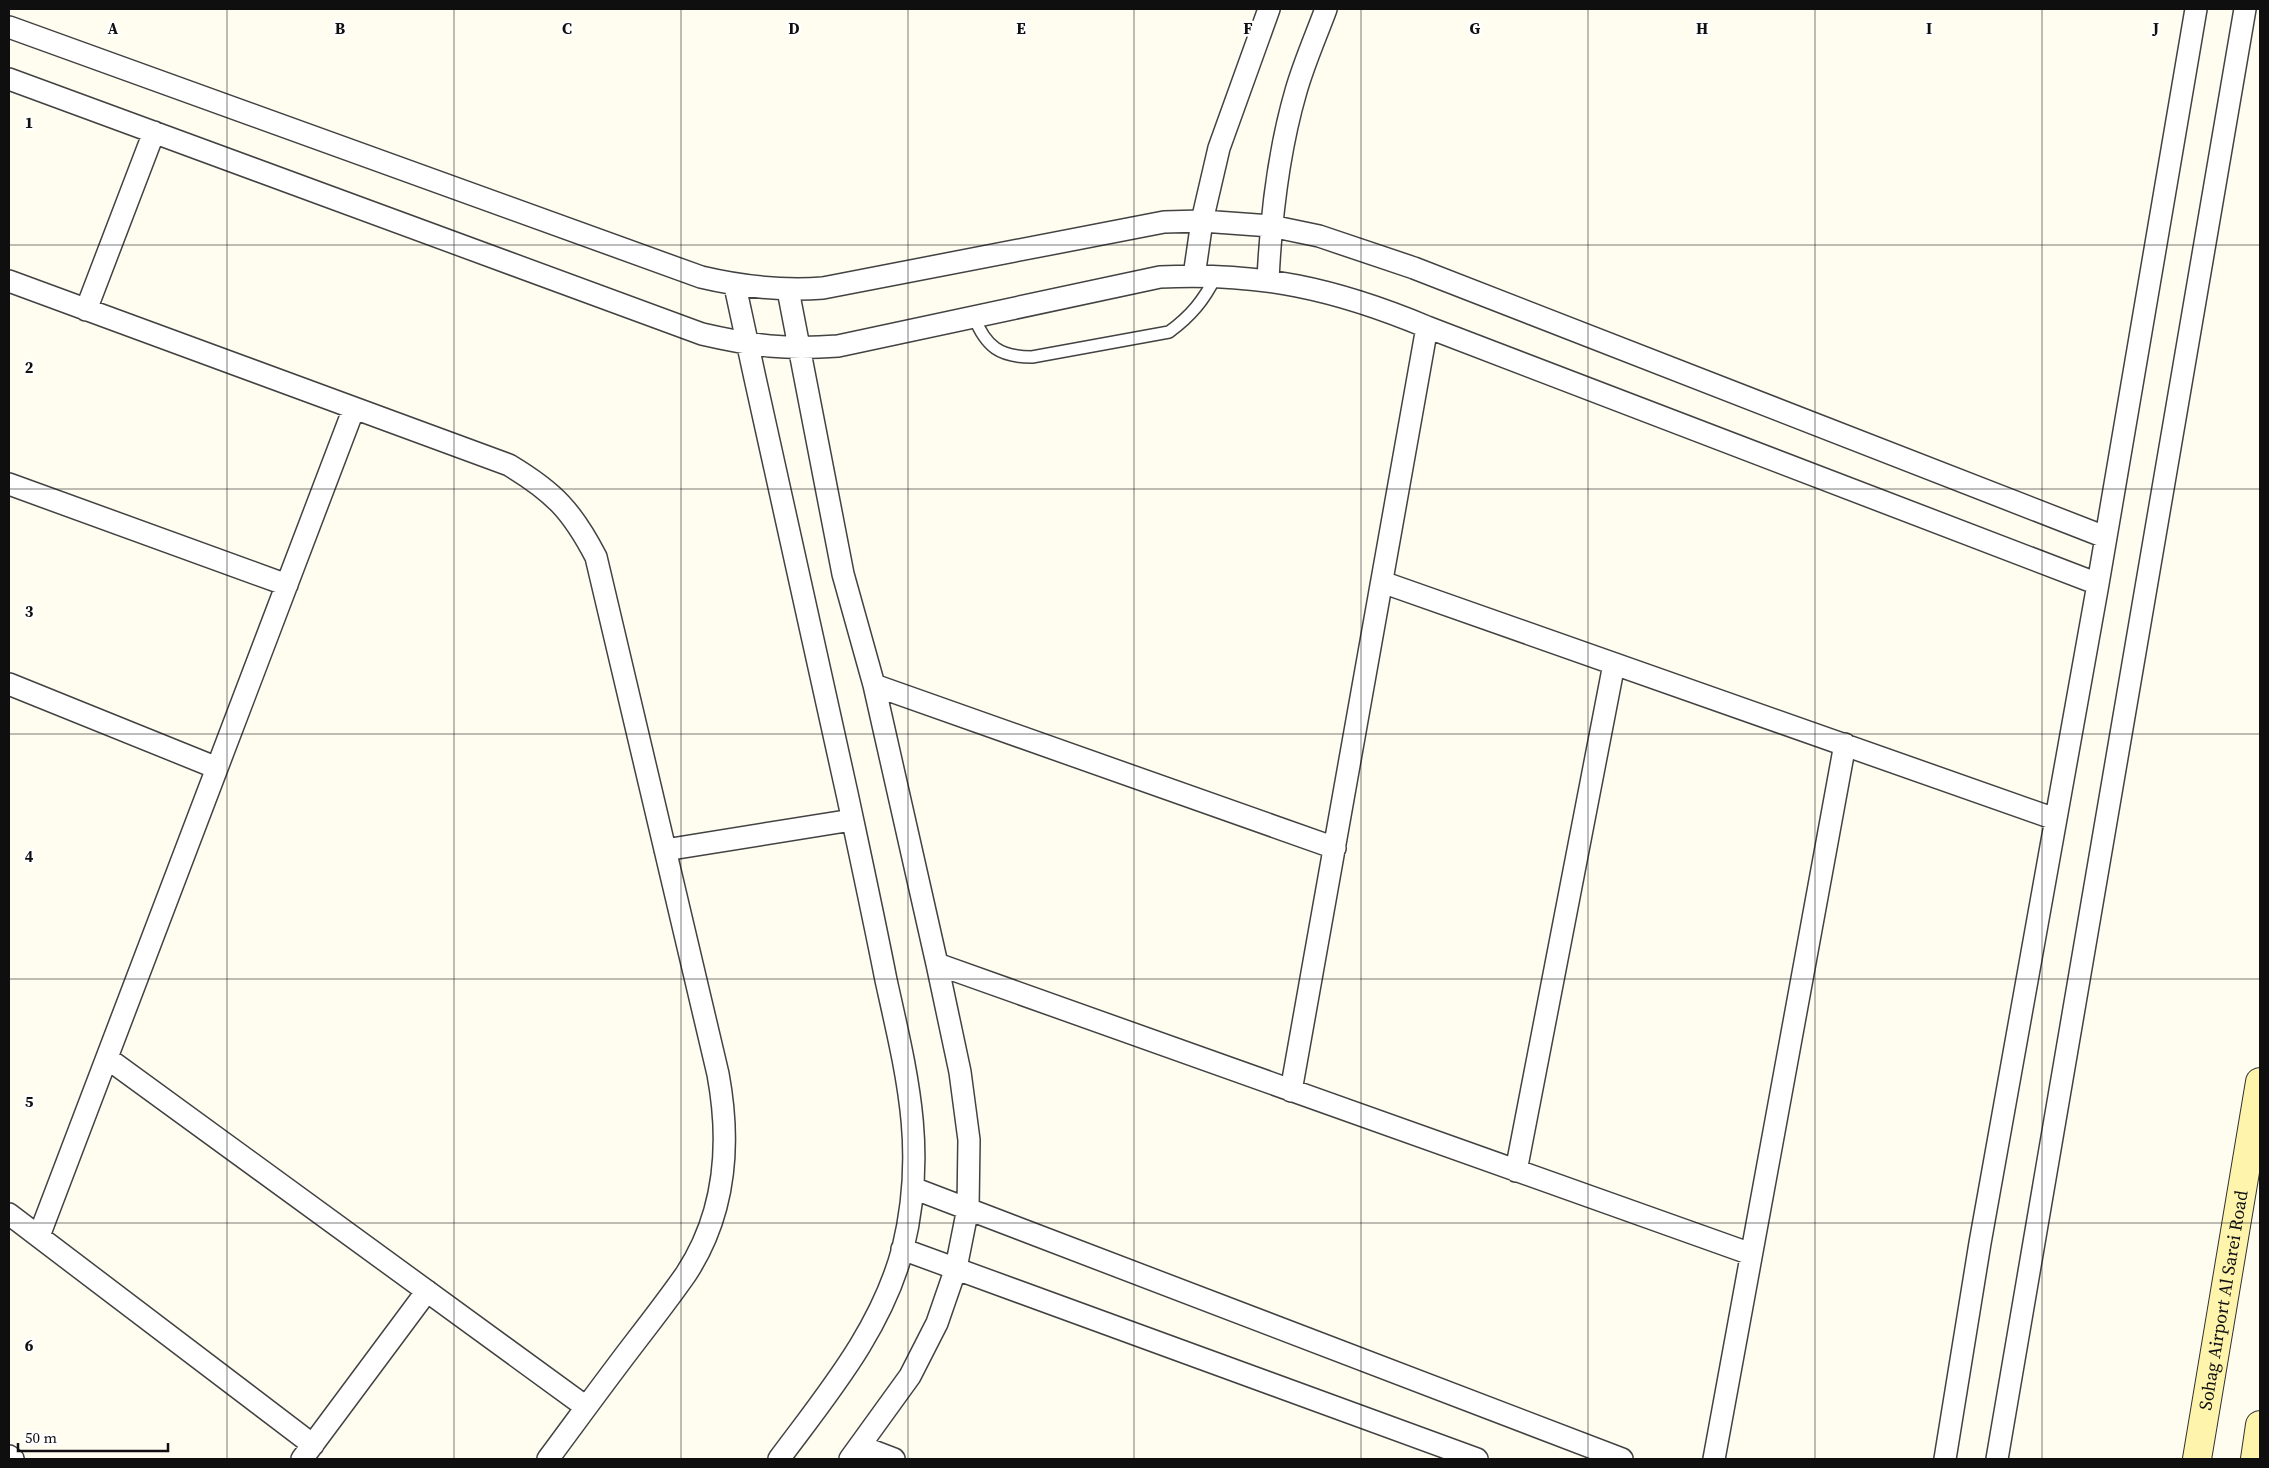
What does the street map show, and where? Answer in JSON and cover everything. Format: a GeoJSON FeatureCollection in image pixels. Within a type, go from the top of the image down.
{"type":"FeatureCollection","features":[{"type":"Feature","properties":{"kind":"street"},"geometry":{"type":"LineString","coordinates":[[1194,276],[1202,220],[1219,148],[1268,9]]}},
{"type":"Feature","properties":{"kind":"street"},"geometry":{"type":"LineString","coordinates":[[1268,280],[1271,226],[1280,158],[1296,90],[1326,9]]}},
{"type":"Feature","properties":{"kind":"street"},"geometry":{"type":"LineString","coordinates":[[1945,1459],[1980,1243],[2098,584],[2196,9]]}},
{"type":"Feature","properties":{"kind":"street"},"geometry":{"type":"LineString","coordinates":[[1997,1459],[2244,9]]}},
{"type":"Feature","properties":{"kind":"street"},"geometry":{"type":"LineString","coordinates":[[9,27],[701,278],[735,286],[788,290],[823,288],[1164,222],[1202,220],[1271,226],[1319,236],[1375,254],[2105,537]]}},
{"type":"Feature","properties":{"kind":"street"},"geometry":{"type":"LineString","coordinates":[[9,79],[702,334],[748,344],[801,349],[838,346],[1160,277],[1216,276],[1268,280],[1334,293],[1382,308],[2098,584]]}},
{"type":"Feature","properties":{"kind":"street"},"geometry":{"type":"LineString","coordinates":[[86,310],[154,132]]}},
{"type":"Feature","properties":{"kind":"street"},"geometry":{"type":"LineString","coordinates":[[9,281],[509,465],[535,480],[558,500],[580,527],[596,557],[720,1083],[726,1143],[716,1208],[704,1239],[686,1273],[548,1459]]}},
{"type":"Feature","properties":{"kind":"street"},"geometry":{"type":"LineString","coordinates":[[735,286],[852,820],[907,1077],[914,1121],[913,1188],[902,1249],[879,1313],[857,1353],[779,1459]]}},
{"type":"Feature","properties":{"kind":"street"},"geometry":{"type":"LineString","coordinates":[[788,290],[801,349],[843,574],[874,685],[960,1072],[969,1140],[968,1208],[956,1268],[937,1323],[910,1376],[855,1453],[894,1459]]}},
{"type":"Feature","properties":{"kind":"street"},"geometry":{"type":"LineString","coordinates":[[1291,1091],[1428,327]]}},
{"type":"Feature","properties":{"kind":"street"},"geometry":{"type":"LineString","coordinates":[[39,1236],[354,408]]}},
{"type":"Feature","properties":{"kind":"street"},"geometry":{"type":"LineString","coordinates":[[9,484],[287,585]]}},
{"type":"Feature","properties":{"kind":"street"},"geometry":{"type":"LineString","coordinates":[[1382,582],[2055,819]]}},
{"type":"Feature","properties":{"kind":"street"},"geometry":{"type":"LineString","coordinates":[[1516,1171],[1614,664]]}},
{"type":"Feature","properties":{"kind":"street"},"geometry":{"type":"LineString","coordinates":[[9,684],[217,768]]}},
{"type":"Feature","properties":{"kind":"street"},"geometry":{"type":"LineString","coordinates":[[874,685],[1335,848]]}},
{"type":"Feature","properties":{"kind":"street"},"geometry":{"type":"LineString","coordinates":[[1714,1459],[1845,744]]}},
{"type":"Feature","properties":{"kind":"street"},"geometry":{"type":"LineString","coordinates":[[665,850],[852,820]]}},
{"type":"Feature","properties":{"kind":"street"},"geometry":{"type":"LineString","coordinates":[[936,964],[1751,1254]]}},
{"type":"Feature","properties":{"kind":"street"},"geometry":{"type":"LineString","coordinates":[[107,1058],[586,1407]]}},
{"type":"Feature","properties":{"kind":"street","name":"Sohag Airport Al Sarei Road"},"geometry":{"type":"LineString","coordinates":[[2197,1459],[2260,1082]]}},
{"type":"Feature","properties":{"kind":"street"},"geometry":{"type":"LineString","coordinates":[[913,1188],[1622,1459]]}},
{"type":"Feature","properties":{"kind":"street"},"geometry":{"type":"LineString","coordinates":[[9,1214],[308,1452],[427,1291]]}},
{"type":"Feature","properties":{"kind":"street"},"geometry":{"type":"LineString","coordinates":[[902,1249],[1477,1459]]}},
{"type":"Feature","properties":{"kind":"street"},"geometry":{"type":"LineString","coordinates":[[2254,1459],[2260,1425]]}},
{"type":"Feature","properties":{"kind":"street"},"geometry":{"type":"LineString","coordinates":[[9,1456],[13,1459]]}},
{"type":"Feature","properties":{"kind":"lane"},"geometry":{"type":"LineString","coordinates":[[974,317],[981,335],[995,349],[1013,357],[1032,357],[1169,332],[1188,318],[1199,305],[1216,276]]}}]}
